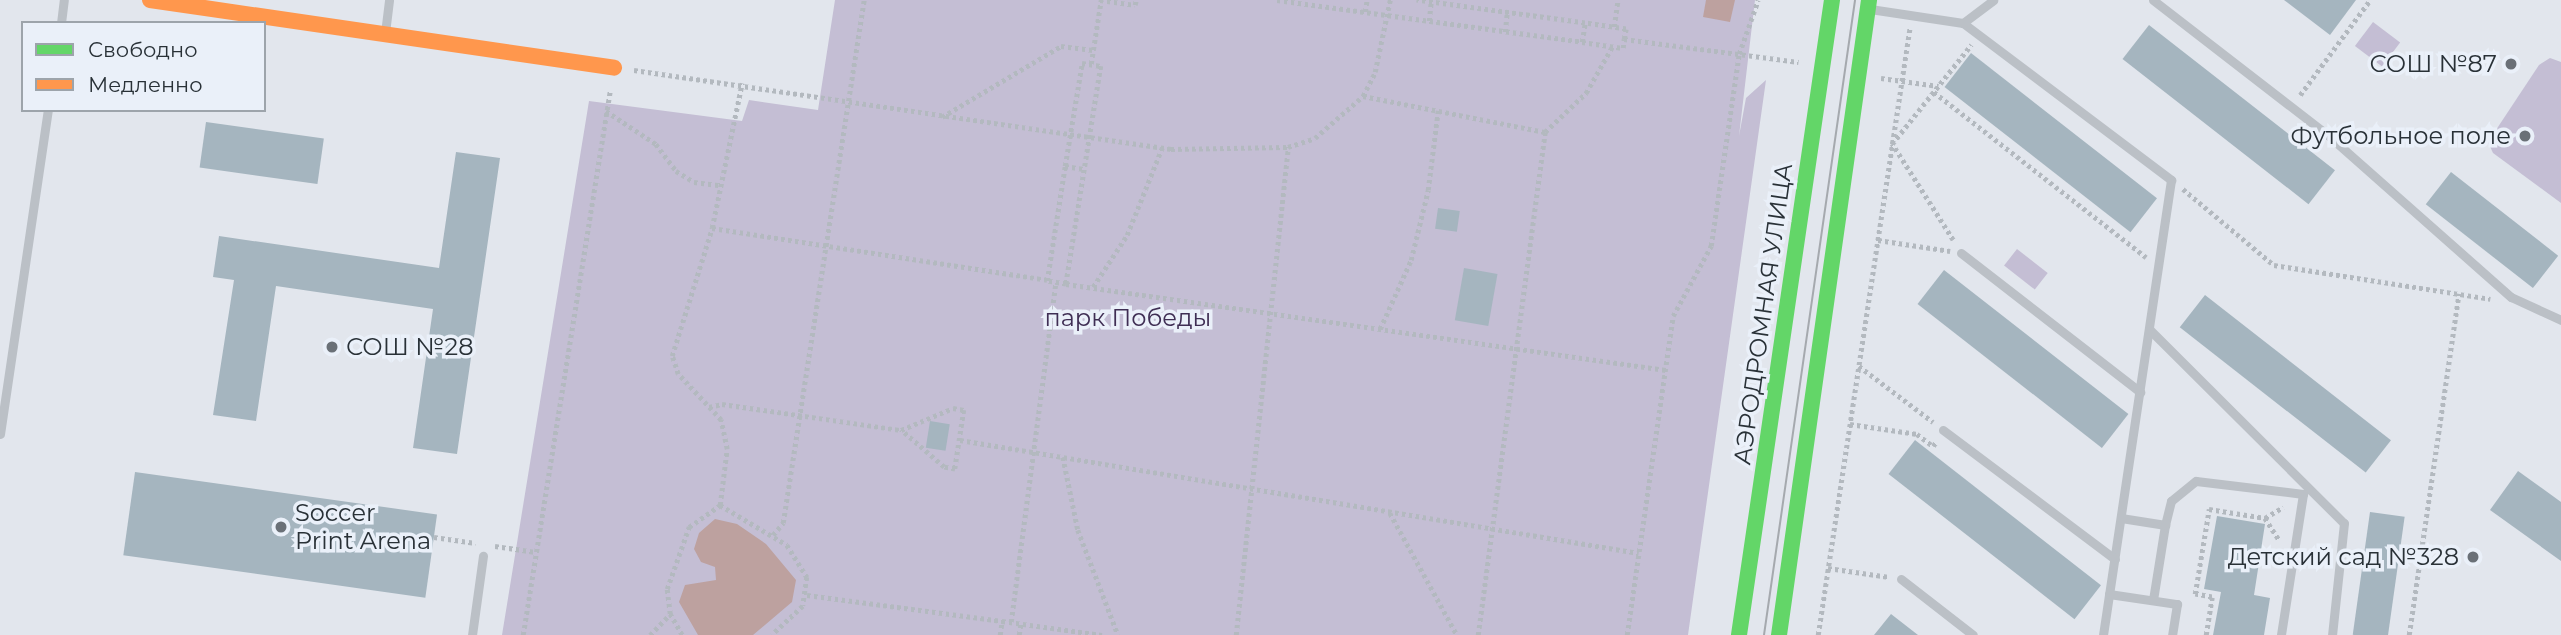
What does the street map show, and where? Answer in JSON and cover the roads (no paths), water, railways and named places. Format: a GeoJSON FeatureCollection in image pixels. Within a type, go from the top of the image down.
{"type":"FeatureCollection","features":[{"type":"Feature","properties":{"kind":"main road"},"geometry":{"type":"LineString","coordinates":[[150,0],[614,68]]}},
{"type":"Feature","properties":{"kind":"main road","name":"АЭРОДРОМНАЯ УЛИЦА"},"geometry":{"type":"LineString","coordinates":[[1739,635],[1832,0]]}},
{"type":"Feature","properties":{"kind":"main road"},"geometry":{"type":"LineString","coordinates":[[1779,635],[1868,4]]}},
{"type":"Feature","properties":{"kind":"lane"},"geometry":{"type":"LineString","coordinates":[[61,21],[64,0]]}},
{"type":"Feature","properties":{"kind":"lane"},"geometry":{"type":"LineString","coordinates":[[385,34],[389,0]]}},
{"type":"Feature","properties":{"kind":"lane"},"geometry":{"type":"LineString","coordinates":[[1963,23],[1993,0]]}},
{"type":"Feature","properties":{"kind":"lane"},"geometry":{"type":"LineString","coordinates":[[2152,0],[2291,107],[2511,297],[2561,320]]}},
{"type":"Feature","properties":{"kind":"lane"},"geometry":{"type":"LineString","coordinates":[[1868,4],[1912,16],[1963,23],[2171,180],[2103,635]]}},
{"type":"Feature","properties":{"kind":"lane"},"geometry":{"type":"LineString","coordinates":[[0,434],[48,112]]}},
{"type":"Feature","properties":{"kind":"lane"},"geometry":{"type":"LineString","coordinates":[[1961,253],[2140,392]]}},
{"type":"Feature","properties":{"kind":"lane"},"geometry":{"type":"LineString","coordinates":[[2149,329],[2344,523],[2332,635]]}},
{"type":"Feature","properties":{"kind":"lane"},"geometry":{"type":"LineString","coordinates":[[1943,430],[2115,559]]}},
{"type":"Feature","properties":{"kind":"lane"},"geometry":{"type":"LineString","coordinates":[[2153,600],[2171,501],[2196,481],[2303,494]]}},
{"type":"Feature","properties":{"kind":"lane"},"geometry":{"type":"LineString","coordinates":[[2281,635],[2305,483]]}},
{"type":"Feature","properties":{"kind":"lane"},"geometry":{"type":"LineString","coordinates":[[2121,518],[2165,525]]}},
{"type":"Feature","properties":{"kind":"lane"},"geometry":{"type":"LineString","coordinates":[[471,635],[483,556]]}},
{"type":"Feature","properties":{"kind":"lane"},"geometry":{"type":"LineString","coordinates":[[1900,579],[1973,635]]}},
{"type":"Feature","properties":{"kind":"lane"},"geometry":{"type":"LineString","coordinates":[[2109,594],[2177,604],[2172,635]]}},
{"type":"Feature","properties":{"kind":"tram line"},"geometry":{"type":"LineString","coordinates":[[1764,635],[1855,0]]}},
{"type":"Feature","properties":{"kind":"place","name":"СОШ №87"},"geometry":{"type":"Point","coordinates":[2511,64]}},
{"type":"Feature","properties":{"kind":"place","name":"Футбольное поле"},"geometry":{"type":"Point","coordinates":[2525,136]}},
{"type":"Feature","properties":{"kind":"place","name":"СОШ №28"},"geometry":{"type":"Point","coordinates":[332,347]}},
{"type":"Feature","properties":{"kind":"place","name":"Soccer Print Arena"},"geometry":{"type":"Point","coordinates":[281,527]}},
{"type":"Feature","properties":{"kind":"place","name":"Детский сад №328"},"geometry":{"type":"Point","coordinates":[2473,557]}},
{"type":"Feature","properties":{"kind":"park label","name":"парк Победы"},"geometry":{"type":"Point","coordinates":[1128,318]}}]}
